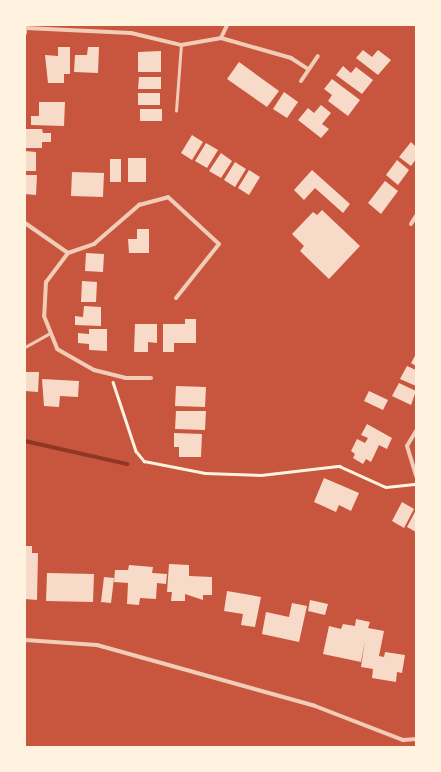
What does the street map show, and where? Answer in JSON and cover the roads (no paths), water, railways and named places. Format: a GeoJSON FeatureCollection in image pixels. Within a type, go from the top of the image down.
{"type":"FeatureCollection","features":[{"type":"Feature","properties":{"kind":"street"},"geometry":{"type":"LineString","coordinates":[[221,38],[227,25]]}},
{"type":"Feature","properties":{"kind":"street"},"geometry":{"type":"LineString","coordinates":[[25,29],[131,33],[181,45],[221,38],[291,58],[308,69]]}},
{"type":"Feature","properties":{"kind":"street"},"geometry":{"type":"LineString","coordinates":[[301,81],[318,56]]}},
{"type":"Feature","properties":{"kind":"street"},"geometry":{"type":"LineString","coordinates":[[151,378],[111,374],[94,370],[57,349],[48,334],[44,316],[46,282],[68,252],[94,244],[139,204],[168,197],[219,244],[176,298]]}},
{"type":"Feature","properties":{"kind":"street"},"geometry":{"type":"LineString","coordinates":[[411,224],[416,216]]}},
{"type":"Feature","properties":{"kind":"street"},"geometry":{"type":"LineString","coordinates":[[25,223],[68,252]]}},
{"type":"Feature","properties":{"kind":"street"},"geometry":{"type":"LineString","coordinates":[[416,431],[407,446],[416,476]]}},
{"type":"Feature","properties":{"kind":"street"},"geometry":{"type":"LineString","coordinates":[[25,640],[97,645],[316,706],[403,740],[416,739]]}},
{"type":"Feature","properties":{"kind":"lane"},"geometry":{"type":"LineString","coordinates":[[176,111],[181,45]]}},
{"type":"Feature","properties":{"kind":"lane"},"geometry":{"type":"LineString","coordinates":[[25,347],[48,334]]}},
{"type":"Feature","properties":{"kind":"waterway"},"geometry":{"type":"LineString","coordinates":[[25,441],[127,464]]}}]}
